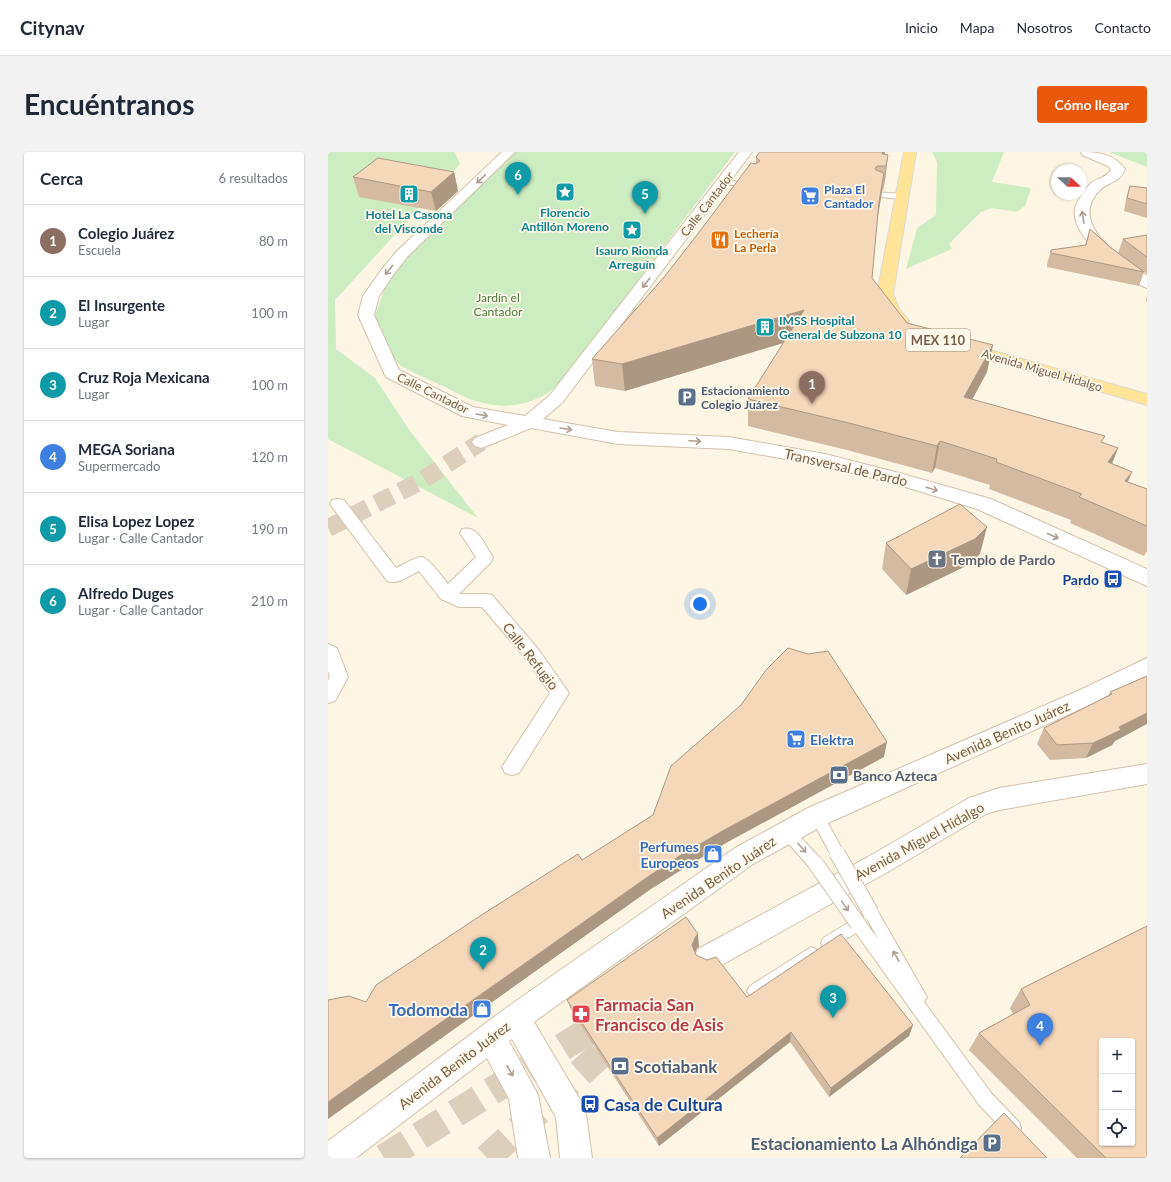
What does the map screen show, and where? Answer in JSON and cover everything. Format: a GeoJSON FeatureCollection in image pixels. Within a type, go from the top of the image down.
{"type":"FeatureCollection","features":[{"type":"Feature","properties":{"kind":"main road","name":"MEX 110"},"geometry":{"type":"LineString","coordinates":[[910,152],[885,294],[889,307],[896,317],[912,329]]}},
{"type":"Feature","properties":{"kind":"main road","name":"Avenida Miguel Hidalgo"},"geometry":{"type":"LineString","coordinates":[[944,342],[1147,400]]}},
{"type":"Feature","properties":{"kind":"street","name":"Calle Cantador"},"geometry":{"type":"LineString","coordinates":[[509,152],[392,266],[371,296],[366,315],[392,373],[468,412],[528,423],[556,399],[746,152]]}},
{"type":"Feature","properties":{"kind":"street"},"geometry":{"type":"LineString","coordinates":[[1087,152],[1113,163],[1118,169],[1115,175],[1096,186],[1086,196],[1082,208],[1084,224],[1094,241],[1147,283]]}},
{"type":"Feature","properties":{"kind":"street"},"geometry":{"type":"LineString","coordinates":[[481,442],[528,423]]}},
{"type":"Feature","properties":{"kind":"street","name":"Transversal de Pardo"},"geometry":{"type":"LineString","coordinates":[[528,423],[618,438],[729,443],[825,460],[889,476],[984,504],[1147,578]]}},
{"type":"Feature","properties":{"kind":"street"},"geometry":{"type":"LineString","coordinates":[[338,504],[393,577],[421,563],[447,595],[485,558],[468,534]]}},
{"type":"Feature","properties":{"kind":"street","name":"Calle Refugio"},"geometry":{"type":"LineString","coordinates":[[447,595],[458,601],[486,600],[532,654],[560,693],[512,767]]}},
{"type":"Feature","properties":{"kind":"street"},"geometry":{"type":"LineString","coordinates":[[328,651],[331,653],[339,677],[328,696]]}},
{"type":"Feature","properties":{"kind":"street","name":"Avenida Benito Juárez"},"geometry":{"type":"LineString","coordinates":[[331,1158],[516,1018],[744,856],[817,816],[1088,696],[1147,667]]}},
{"type":"Feature","properties":{"kind":"street","name":"Avenida Miguel Hidalgo"},"geometry":{"type":"LineString","coordinates":[[708,958],[877,865],[978,806],[998,799],[1147,774]]}},
{"type":"Feature","properties":{"kind":"street"},"geometry":{"type":"LineString","coordinates":[[516,1018],[571,1114],[576,1158]]}},
{"type":"Feature","properties":{"kind":"street"},"geometry":{"type":"LineString","coordinates":[[491,1037],[523,1095],[534,1158]]}},
{"type":"Feature","properties":{"kind":"lane"},"geometry":{"type":"LineString","coordinates":[[723,182],[754,185]]}},
{"type":"Feature","properties":{"kind":"lane"},"geometry":{"type":"LineString","coordinates":[[878,194],[902,196]]}},
{"type":"Feature","properties":{"kind":"lane"},"geometry":{"type":"LineString","coordinates":[[817,816],[949,1051]]}},
{"type":"Feature","properties":{"kind":"lane"},"geometry":{"type":"LineString","coordinates":[[787,832],[816,864],[949,1051],[986,1100],[1025,1140]]}},
{"type":"Feature","properties":{"kind":"lane"},"geometry":{"type":"LineString","coordinates":[[755,991],[858,924]]}},
{"type":"Feature","properties":{"kind":"green space"},"geometry":{"type":"Polygon","coordinates":[[[328,152],[455,152],[460,164],[335,300],[336,349],[375,378],[410,431],[478,518],[328,439],[328,152]]]}},
{"type":"Feature","properties":{"kind":"green space","name":"Jardín el Cantador"},"geometry":{"type":"Polygon","coordinates":[[[515,152],[735,152],[561,382],[543,396],[532,401],[521,404],[498,405],[487,404],[468,398],[401,366],[393,357],[375,315],[386,285],[408,256],[506,159],[515,152]]]}},
{"type":"Feature","properties":{"kind":"green space"},"geometry":{"type":"Polygon","coordinates":[[[932,152],[1004,152],[992,182],[1031,188],[1025,206],[1017,212],[992,208],[981,212],[949,244],[952,249],[906,269],[917,228],[936,215],[937,162],[932,152]]]}},
{"type":"Feature","properties":{"kind":"green space"},"geometry":{"type":"Polygon","coordinates":[[[1109,152],[1147,152],[1147,167],[1109,152]]]}},
{"type":"Feature","properties":{"kind":"building"},"geometry":{"type":"Polygon","coordinates":[[[760,152],[883,152],[882,154],[888,155],[886,166],[878,166],[875,168],[876,170],[884,173],[879,202],[872,278],[907,323],[993,345],[964,397],[1105,436],[1101,442],[1118,448],[1108,462],[1132,472],[1125,481],[1147,489],[1147,526],[1079,497],[1082,494],[996,462],[997,459],[940,441],[937,446],[748,399],[804,310],[622,364],[592,359],[665,276],[751,163],[755,164],[760,161],[756,157],[760,152]]]}},
{"type":"Feature","properties":{"kind":"building"},"geometry":{"type":"Polygon","coordinates":[[[378,158],[454,172],[431,192],[353,177],[378,158]]]}},
{"type":"Feature","properties":{"kind":"building"},"geometry":{"type":"Polygon","coordinates":[[[1130,186],[1147,188],[1147,204],[1127,198],[1130,186]]]}},
{"type":"Feature","properties":{"kind":"building"},"geometry":{"type":"Polygon","coordinates":[[[1090,229],[1110,247],[1144,272],[1051,253],[1051,250],[1086,245],[1090,229]]]}},
{"type":"Feature","properties":{"kind":"building"},"geometry":{"type":"Polygon","coordinates":[[[1147,235],[1147,257],[1123,239],[1147,235]]]}},
{"type":"Feature","properties":{"kind":"building"},"geometry":{"type":"Polygon","coordinates":[[[960,504],[987,527],[975,539],[911,569],[886,543],[960,504]]]}},
{"type":"Feature","properties":{"kind":"building"},"geometry":{"type":"Polygon","coordinates":[[[788,648],[808,654],[828,651],[887,742],[681,855],[328,1102],[328,1000],[349,996],[366,1002],[376,985],[483,914],[578,854],[582,860],[653,815],[671,766],[741,705],[766,670],[788,648]]]}},
{"type":"Feature","properties":{"kind":"building"},"geometry":{"type":"Polygon","coordinates":[[[1147,676],[1147,713],[1119,727],[1121,730],[1093,743],[1057,745],[1044,728],[1112,694],[1110,692],[1147,676]]]}},
{"type":"Feature","properties":{"kind":"building"},"geometry":{"type":"Polygon","coordinates":[[[686,917],[698,934],[692,945],[696,955],[707,960],[716,957],[747,997],[841,934],[913,1025],[831,1088],[791,1032],[657,1138],[567,1000],[686,917]]]}},
{"type":"Feature","properties":{"kind":"building"},"geometry":{"type":"Polygon","coordinates":[[[1147,926],[1147,1158],[1106,1158],[979,1033],[1030,1005],[1021,989],[1147,926]]]}},
{"type":"Feature","properties":{"kind":"building"},"geometry":{"type":"Polygon","coordinates":[[[1004,1113],[1047,1158],[960,1158],[1004,1113]]]}},
{"type":"Feature","properties":{"kind":"tunnel"},"geometry":{"type":"LineString","coordinates":[[328,528],[421,481],[481,442]]}},
{"type":"Feature","properties":{"kind":"tunnel"},"geometry":{"type":"LineString","coordinates":[[384,1158],[611,1017]]}},
{"type":"Feature","properties":{"kind":"tunnel"},"geometry":{"type":"LineString","coordinates":[[487,1158],[622,1035]]}},
{"type":"Feature","properties":{"kind":"place","name":"Florencio Antillón Moreno"},"geometry":{"type":"Point","coordinates":[565,192]}},
{"type":"Feature","properties":{"kind":"place","name":"Hotel La Casona del Visconde"},"geometry":{"type":"Point","coordinates":[409,194]}},
{"type":"Feature","properties":{"kind":"place","name":"Alfredo Duges"},"geometry":{"type":"Point","coordinates":[518,195]}},
{"type":"Feature","properties":{"kind":"place","name":"Plaza El Cantador"},"geometry":{"type":"Point","coordinates":[810,196]}},
{"type":"Feature","properties":{"kind":"place","name":"Elisa Lopez Lopez"},"geometry":{"type":"Point","coordinates":[645,214]}},
{"type":"Feature","properties":{"kind":"place","name":"Isauro Rionda Arreguín"},"geometry":{"type":"Point","coordinates":[632,230]}},
{"type":"Feature","properties":{"kind":"place","name":"Lechería La Perla"},"geometry":{"type":"Point","coordinates":[720,240]}},
{"type":"Feature","properties":{"kind":"place","name":"IMSS Hospital General de Subzona 10"},"geometry":{"type":"Point","coordinates":[765,327]}},
{"type":"Feature","properties":{"kind":"place","name":"Estacionamiento Colegio Juárez"},"geometry":{"type":"Point","coordinates":[687,397]}},
{"type":"Feature","properties":{"kind":"place","name":"Colegio Juárez"},"geometry":{"type":"Point","coordinates":[812,404]}},
{"type":"Feature","properties":{"kind":"place","name":"Templo de Pardo"},"geometry":{"type":"Point","coordinates":[937,559]}},
{"type":"Feature","properties":{"kind":"place","name":"Pardo"},"geometry":{"type":"Point","coordinates":[1113,579]}},
{"type":"Feature","properties":{"kind":"place","name":"Elektra"},"geometry":{"type":"Point","coordinates":[796,739]}},
{"type":"Feature","properties":{"kind":"place","name":"Banco Azteca"},"geometry":{"type":"Point","coordinates":[839,775]}},
{"type":"Feature","properties":{"kind":"place","name":"Perfumes Europeos"},"geometry":{"type":"Point","coordinates":[713,854]}},
{"type":"Feature","properties":{"kind":"place","name":"El Insurgente"},"geometry":{"type":"Point","coordinates":[483,970]}},
{"type":"Feature","properties":{"kind":"place","name":"Todomoda"},"geometry":{"type":"Point","coordinates":[482,1009]}},
{"type":"Feature","properties":{"kind":"place","name":"Farmacia San Francisco de Asis"},"geometry":{"type":"Point","coordinates":[581,1014]}},
{"type":"Feature","properties":{"kind":"place","name":"Cruz Roja Mexicana"},"geometry":{"type":"Point","coordinates":[833,1018]}},
{"type":"Feature","properties":{"kind":"place","name":"MEGA Soriana"},"geometry":{"type":"Point","coordinates":[1040,1046]}},
{"type":"Feature","properties":{"kind":"place","name":"Scotiabank"},"geometry":{"type":"Point","coordinates":[620,1066]}},
{"type":"Feature","properties":{"kind":"place","name":"Casa de Cultura"},"geometry":{"type":"Point","coordinates":[590,1104]}},
{"type":"Feature","properties":{"kind":"place","name":"Estacionamiento La Alhóndiga"},"geometry":{"type":"Point","coordinates":[992,1143]}}]}
